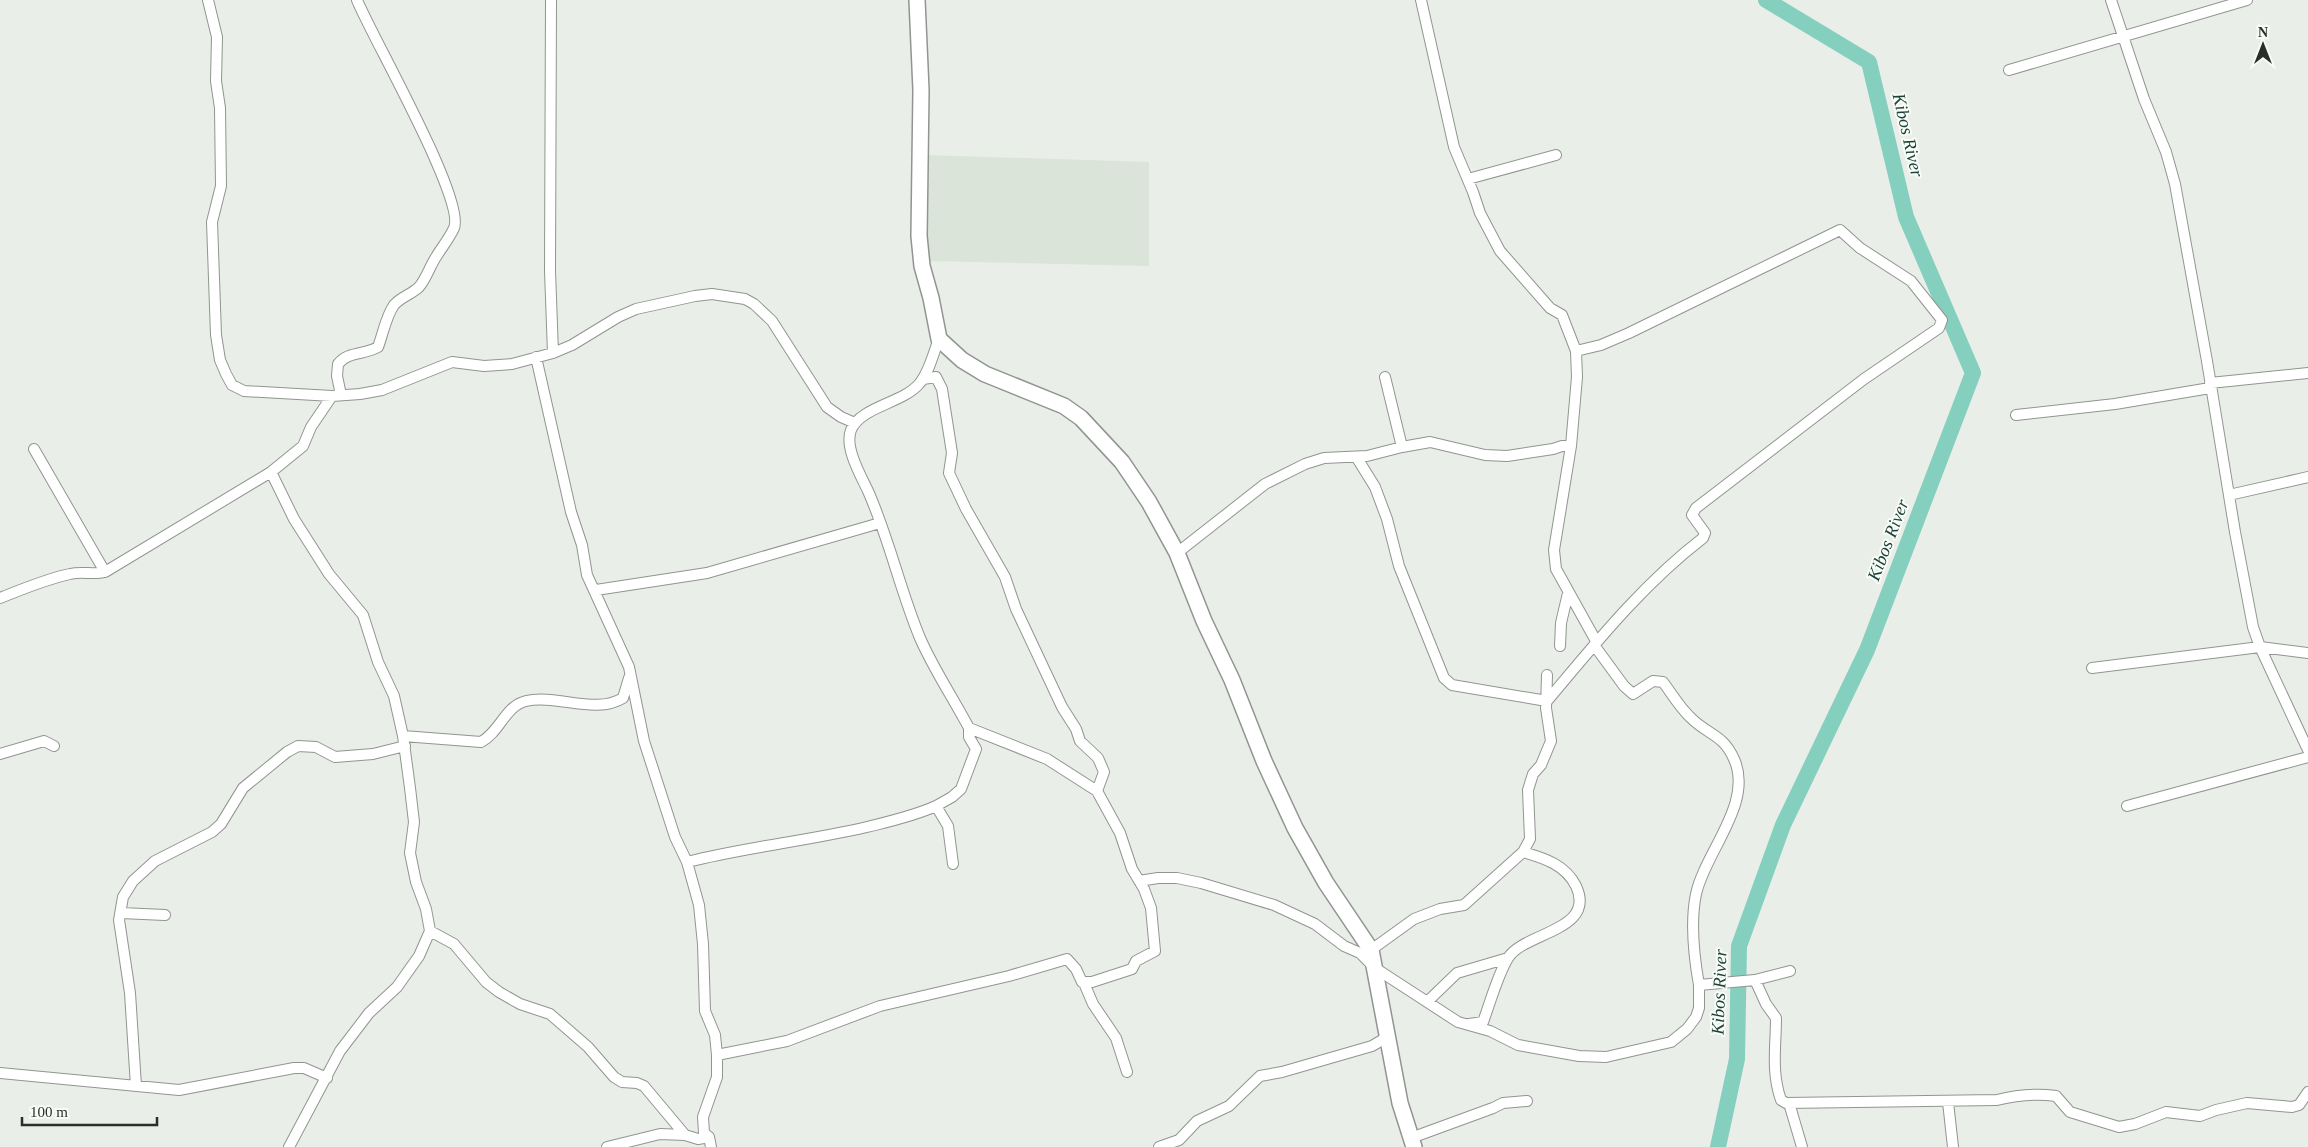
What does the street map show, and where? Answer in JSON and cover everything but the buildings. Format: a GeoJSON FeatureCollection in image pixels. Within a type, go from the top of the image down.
{"type":"FeatureCollection","features":[{"type":"Feature","properties":{"kind":"main road"},"geometry":{"type":"LineString","coordinates":[[917,0],[921,90],[919,236],[922,266],[931,298],[938,339],[962,360],[985,374],[1064,406],[1080,418],[1122,462],[1149,502],[1177,553],[1204,621],[1232,680],[1264,761],[1295,828],[1326,883],[1371,950],[1389,1036],[1400,1102],[1413,1142]]}},
{"type":"Feature","properties":{"kind":"street"},"geometry":{"type":"LineString","coordinates":[[208,0],[217,37],[216,81],[220,108],[220,186],[212,222],[216,335],[220,360],[232,385],[244,391],[336,396],[382,390],[452,362],[484,366],[512,364],[553,353],[572,345],[618,316],[636,309],[712,294],[736,296],[754,304],[772,320],[827,407],[841,417],[856,423]]}},
{"type":"Feature","properties":{"kind":"street"},"geometry":{"type":"LineString","coordinates":[[0,598],[47,580],[72,573],[95,574],[105,572],[270,472],[303,446],[311,427],[336,396],[338,364],[349,355],[373,350],[378,347],[392,309],[401,298],[418,287],[448,240],[455,226],[456,216],[440,171],[421,128],[357,0]]}},
{"type":"Feature","properties":{"kind":"street"},"geometry":{"type":"LineString","coordinates":[[552,0],[550,271],[553,353]]}},
{"type":"Feature","properties":{"kind":"street"},"geometry":{"type":"LineString","coordinates":[[1139,881],[1177,878],[1201,883],[1274,905],[1315,924],[1344,946],[1360,953],[1375,968],[1465,1024],[1490,1031],[1518,1045],[1579,1056],[1606,1057],[1671,1042],[1687,1029],[1696,1017],[1699,1008],[1694,962],[1695,902],[1697,892],[1734,807],[1738,792],[1738,774],[1734,759],[1724,741],[1716,734],[1702,729],[1689,716],[1663,682],[1653,682],[1633,694],[1624,686],[1595,643],[1556,569],[1553,558],[1571,446],[1577,377],[1576,351],[1562,315],[1550,308],[1500,251],[1480,213],[1454,147],[1421,0]]}},
{"type":"Feature","properties":{"kind":"street"},"geometry":{"type":"LineString","coordinates":[[2111,0],[2144,99],[2166,152],[2174,184],[2245,588],[2260,647],[2308,750]]}},
{"type":"Feature","properties":{"kind":"street"},"geometry":{"type":"LineString","coordinates":[[2010,70],[2247,0]]}},
{"type":"Feature","properties":{"kind":"street"},"geometry":{"type":"LineString","coordinates":[[1468,179],[1556,155]]}},
{"type":"Feature","properties":{"kind":"street"},"geometry":{"type":"LineString","coordinates":[[1546,701],[1595,643],[1646,589],[1703,538],[1705,533],[1692,515],[1696,508],[1864,378],[1940,328],[1942,322],[1911,281],[1866,252],[1840,230],[1628,333],[1600,345],[1576,351]]}},
{"type":"Feature","properties":{"kind":"street"},"geometry":{"type":"LineString","coordinates":[[687,862],[727,852],[820,838],[912,817],[952,797],[961,789],[976,749],[969,737],[969,728],[920,638],[880,523],[850,446],[851,430],[856,423],[866,414],[908,393],[923,379],[938,339]]}},
{"type":"Feature","properties":{"kind":"street"},"geometry":{"type":"LineString","coordinates":[[536,357],[571,512],[582,545],[587,576],[596,590],[630,672],[644,741],[675,837],[687,862],[702,922],[705,1010],[715,1035],[717,1055],[717,1077],[703,1117],[704,1133],[709,1142]]}},
{"type":"Feature","properties":{"kind":"street"},"geometry":{"type":"LineString","coordinates":[[2016,415],[2115,404],[2210,386],[2308,373]]}},
{"type":"Feature","properties":{"kind":"street"},"geometry":{"type":"LineString","coordinates":[[923,379],[936,377],[942,389],[952,452],[949,473],[1001,570],[1016,609],[1058,700],[1076,729],[1080,741],[1098,758],[1104,772],[1097,791]]}},
{"type":"Feature","properties":{"kind":"street"},"geometry":{"type":"LineString","coordinates":[[1385,377],[1402,447]]}},
{"type":"Feature","properties":{"kind":"street"},"geometry":{"type":"LineString","coordinates":[[1177,553],[1217,523],[1242,501],[1282,474],[1324,458],[1357,458],[1430,442],[1444,444],[1465,452],[1506,456],[1571,446]]}},
{"type":"Feature","properties":{"kind":"street"},"geometry":{"type":"LineString","coordinates":[[34,449],[105,572]]}},
{"type":"Feature","properties":{"kind":"street"},"geometry":{"type":"LineString","coordinates":[[1357,458],[1375,487],[1387,519],[1398,566],[1444,678],[1452,685],[1546,701]]}},
{"type":"Feature","properties":{"kind":"street"},"geometry":{"type":"LineString","coordinates":[[270,472],[294,519],[329,574],[362,616],[378,662],[394,696],[404,741],[414,822],[410,853],[416,882],[426,909],[430,931],[414,963],[397,987],[369,1013],[340,1051],[289,1147]]}},
{"type":"Feature","properties":{"kind":"street"},"geometry":{"type":"LineString","coordinates":[[2229,495],[2308,477]]}},
{"type":"Feature","properties":{"kind":"street"},"geometry":{"type":"LineString","coordinates":[[596,590],[707,573],[880,523]]}},
{"type":"Feature","properties":{"kind":"street"},"geometry":{"type":"LineString","coordinates":[[1560,646],[1561,623],[1568,593]]}},
{"type":"Feature","properties":{"kind":"street"},"geometry":{"type":"LineString","coordinates":[[2092,668],[2260,647],[2308,653]]}},
{"type":"Feature","properties":{"kind":"street"},"geometry":{"type":"LineString","coordinates":[[136,1086],[130,993],[119,920],[123,897],[133,881],[155,861],[212,832],[221,824],[243,788],[287,752],[298,746],[308,745],[335,757],[348,757],[373,754],[404,741],[481,742],[497,728],[514,706],[525,701],[539,699],[607,705],[617,702],[623,698],[628,686],[630,672]]}},
{"type":"Feature","properties":{"kind":"street"},"geometry":{"type":"LineString","coordinates":[[1371,950],[1414,919],[1440,909],[1464,904],[1522,852],[1530,839],[1528,790],[1533,774],[1541,765],[1552,741],[1546,718],[1547,675]]}},
{"type":"Feature","properties":{"kind":"street"},"geometry":{"type":"LineString","coordinates":[[969,728],[1048,759],[1097,791],[1120,833],[1132,870],[1144,889],[1151,908],[1155,951],[1136,961],[1132,969],[1084,984]]}},
{"type":"Feature","properties":{"kind":"street"},"geometry":{"type":"LineString","coordinates":[[0,754],[44,742],[54,746]]}},
{"type":"Feature","properties":{"kind":"street"},"geometry":{"type":"LineString","coordinates":[[2127,806],[2308,757]]}},
{"type":"Feature","properties":{"kind":"street"},"geometry":{"type":"LineString","coordinates":[[936,806],[948,826],[953,864]]}},
{"type":"Feature","properties":{"kind":"street"},"geometry":{"type":"LineString","coordinates":[[1465,1024],[1483,1022],[1508,958],[1520,945],[1554,932],[1566,924],[1576,913],[1578,902],[1575,885],[1556,864],[1546,858],[1522,852]]}},
{"type":"Feature","properties":{"kind":"street"},"geometry":{"type":"LineString","coordinates":[[121,913],[165,915]]}},
{"type":"Feature","properties":{"kind":"street"},"geometry":{"type":"LineString","coordinates":[[430,931],[454,944],[486,982],[499,992],[520,1004],[537,1008],[556,1020],[588,1047],[614,1077],[622,1082],[637,1083],[644,1086],[685,1135]]}},
{"type":"Feature","properties":{"kind":"street"},"geometry":{"type":"LineString","coordinates":[[1428,1001],[1457,973],[1508,958]]}},
{"type":"Feature","properties":{"kind":"street"},"geometry":{"type":"LineString","coordinates":[[717,1055],[787,1042],[880,1006],[1009,976],[1067,959],[1084,984],[1093,1004],[1116,1038],[1127,1072]]}},
{"type":"Feature","properties":{"kind":"street"},"geometry":{"type":"LineString","coordinates":[[1698,985],[1751,981],[1790,971]]}},
{"type":"Feature","properties":{"kind":"street"},"geometry":{"type":"LineString","coordinates":[[1751,981],[1776,1018],[1774,1056],[1776,1079],[1781,1100],[1789,1103],[1948,1102],[1997,1100],[2020,1094],[2047,1094],[2056,1096],[2070,1112],[2119,1127],[2135,1124],[2166,1112],[2200,1116],[2216,1110],[2247,1103],[2292,1108],[2299,1105],[2308,1092]]}},
{"type":"Feature","properties":{"kind":"street"},"geometry":{"type":"LineString","coordinates":[[1159,1147],[1180,1144],[1197,1121],[1228,1106],[1260,1076],[1282,1072],[1372,1046],[1389,1036]]}},
{"type":"Feature","properties":{"kind":"street"},"geometry":{"type":"LineString","coordinates":[[0,1073],[179,1090],[294,1068],[304,1068],[327,1078]]}},
{"type":"Feature","properties":{"kind":"street"},"geometry":{"type":"LineString","coordinates":[[1413,1142],[1493,1108],[1502,1102],[1527,1101]]}},
{"type":"Feature","properties":{"kind":"street"},"geometry":{"type":"LineString","coordinates":[[1948,1102],[1954,1147]]}},
{"type":"Feature","properties":{"kind":"street"},"geometry":{"type":"LineString","coordinates":[[1789,1103],[1802,1147]]}},
{"type":"Feature","properties":{"kind":"street"},"geometry":{"type":"LineString","coordinates":[[607,1147],[660,1134],[685,1135],[709,1142]]}},
{"type":"Feature","properties":{"kind":"shaded area"},"geometry":{"type":"Polygon","coordinates":[[[925,155],[1149,162],[1149,266],[928,261],[925,155]]]}},
{"type":"Feature","properties":{"kind":"waterway","name":"Kibos River"},"geometry":{"type":"LineString","coordinates":[[1718,1147],[1737,1059],[1739,946],[1783,825],[1867,650],[1973,373],[1906,217],[1869,62],[1766,0]]}}]}
